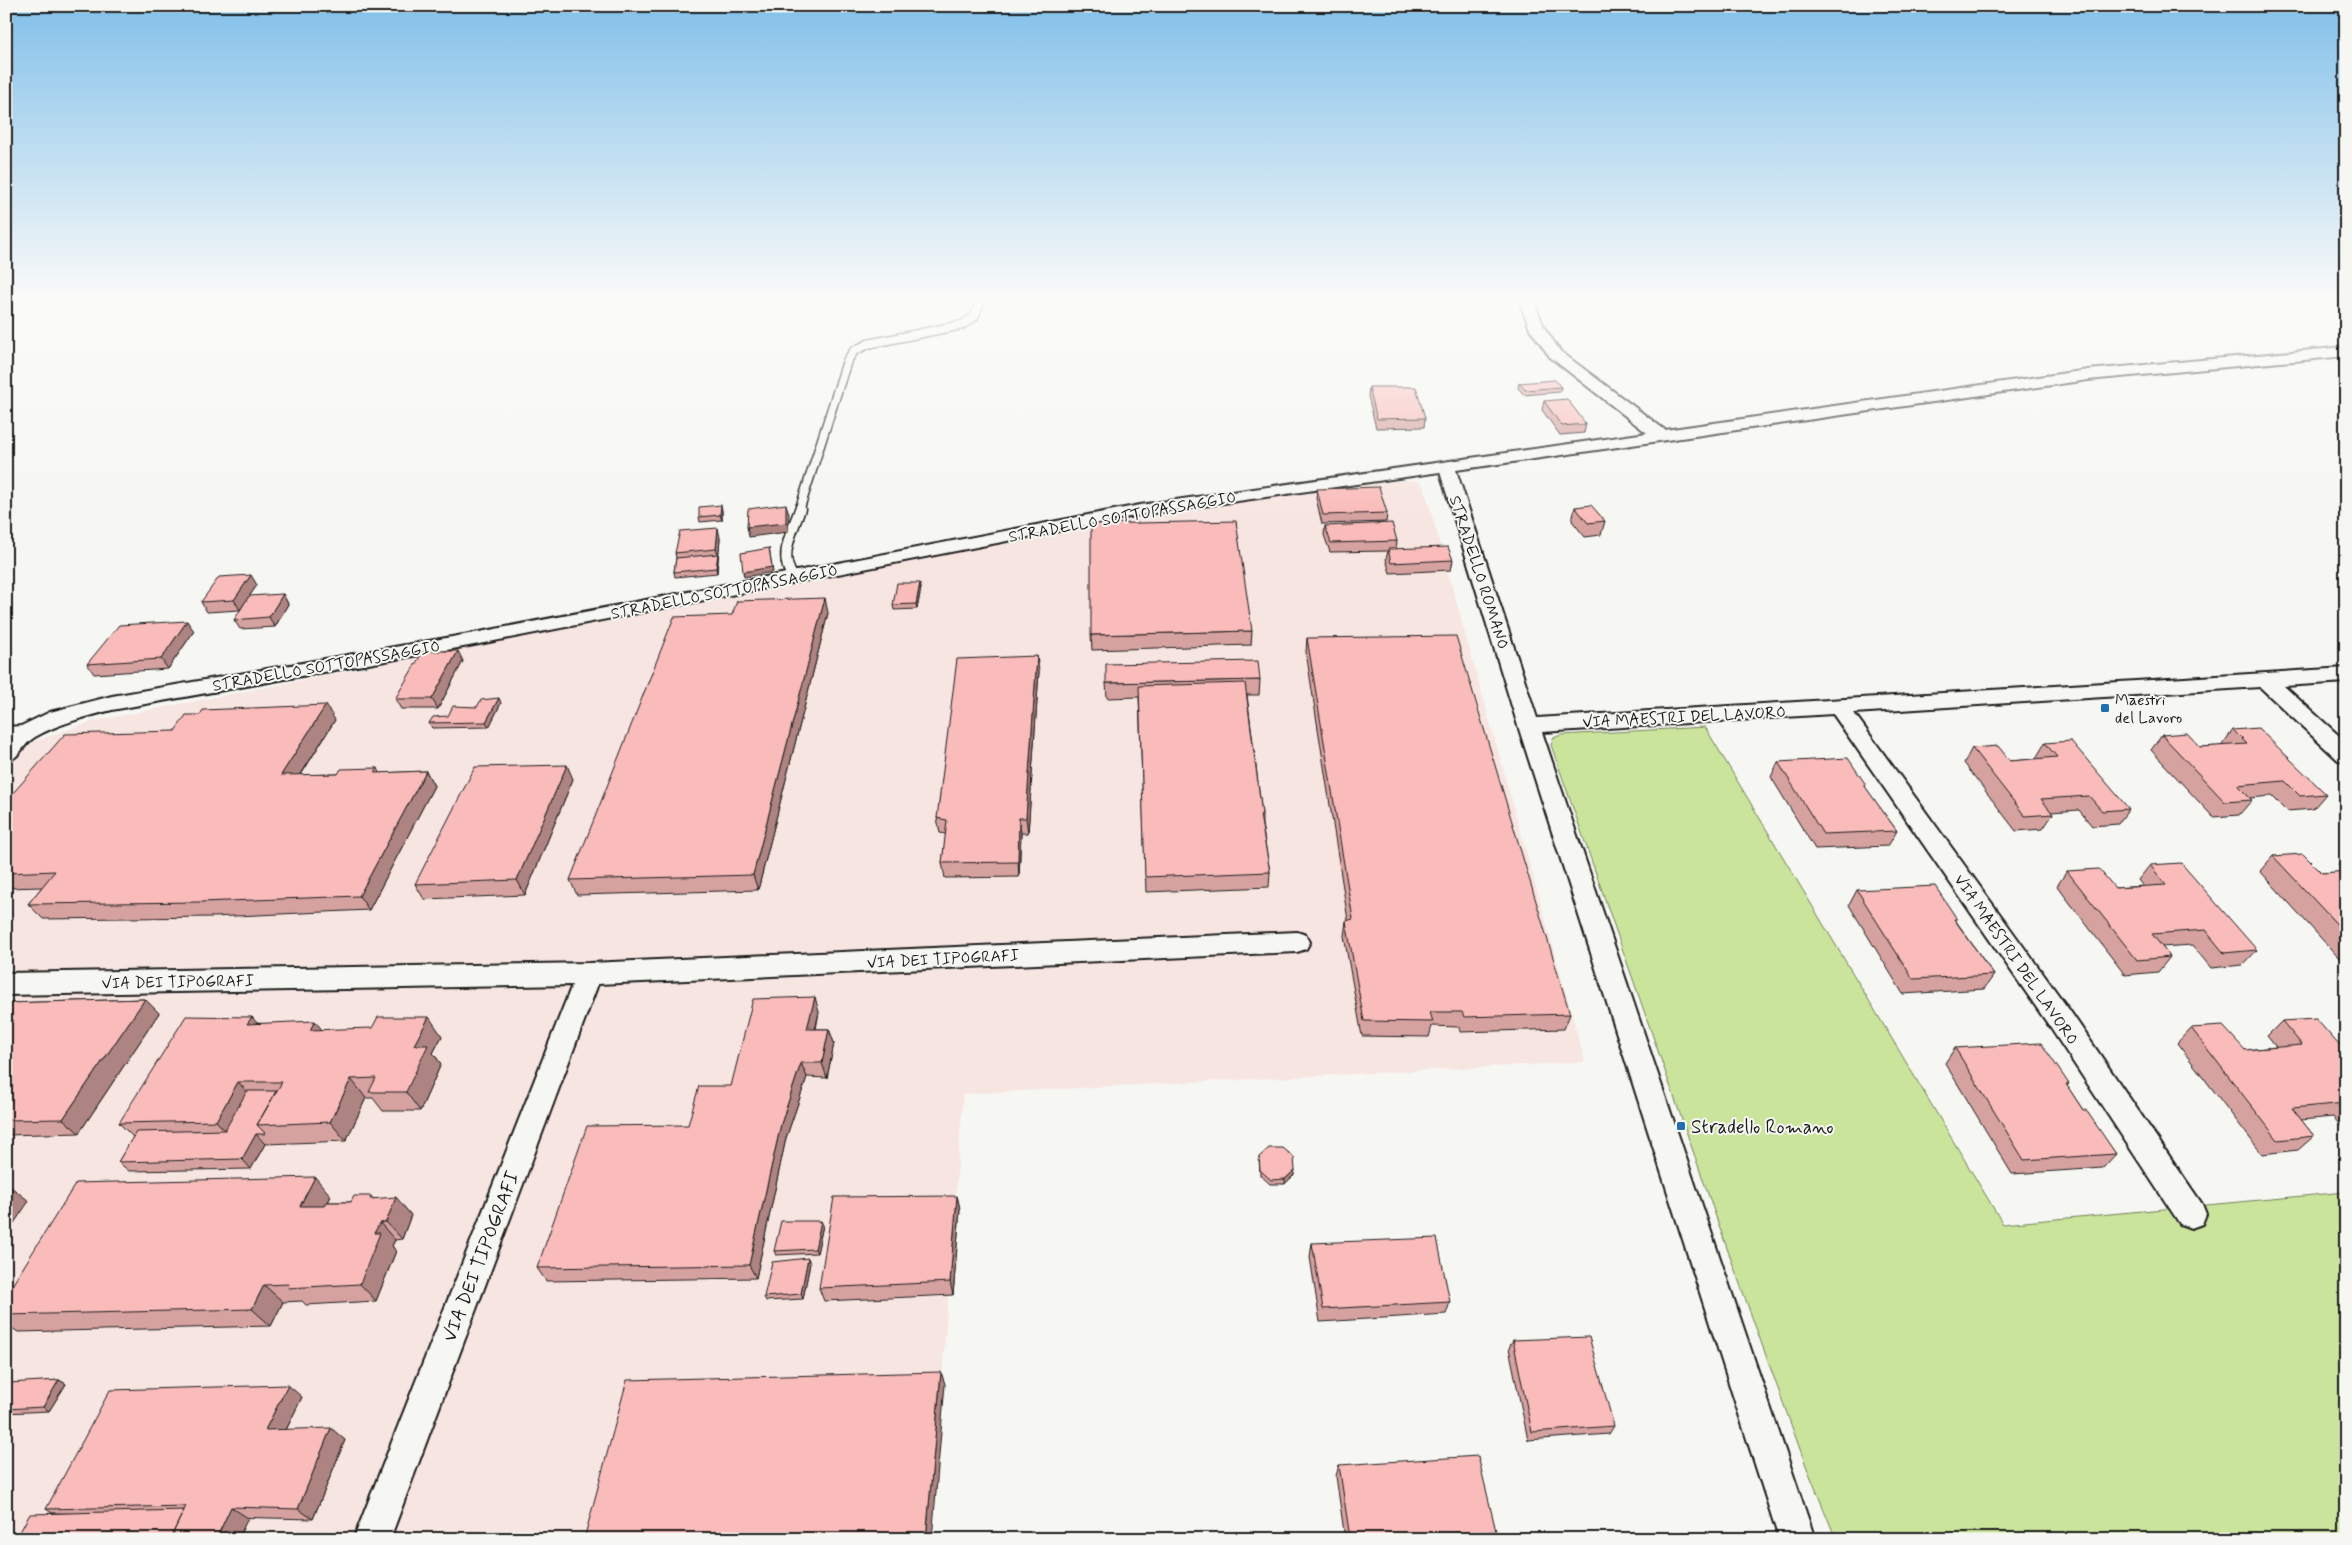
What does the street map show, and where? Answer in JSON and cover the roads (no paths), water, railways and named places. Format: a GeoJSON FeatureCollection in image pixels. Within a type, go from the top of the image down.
{"type":"FeatureCollection","features":[{"type":"Feature","properties":{"kind":"street"},"geometry":{"type":"LineString","coordinates":[[1579,372],[1662,436]]}},
{"type":"Feature","properties":{"kind":"street"},"geometry":{"type":"LineString","coordinates":[[1447,468],[1477,461],[2119,372]]}},
{"type":"Feature","properties":{"kind":"street","name":"STRADELLO SOTTOPASSAGGIO"},"geometry":{"type":"LineString","coordinates":[[16,734],[58,717],[112,703],[478,638],[1140,510],[1308,485],[1447,468]]}},
{"type":"Feature","properties":{"kind":"street","name":"STRADELLO ROMANO"},"geometry":{"type":"LineString","coordinates":[[1447,468],[1529,726],[1797,1539]]}},
{"type":"Feature","properties":{"kind":"street","name":"VIA MAESTRI DEL LAVORO"},"geometry":{"type":"LineString","coordinates":[[1529,726],[2346,675]]}},
{"type":"Feature","properties":{"kind":"street"},"geometry":{"type":"LineString","coordinates":[[2266,680],[2346,754]]}},
{"type":"Feature","properties":{"kind":"street","name":"VIA MAESTRI DEL LAVORO"},"geometry":{"type":"LineString","coordinates":[[1839,707],[2060,1019],[2191,1214]]}},
{"type":"Feature","properties":{"kind":"street"},"geometry":{"type":"LineString","coordinates":[[6,754],[16,734]]}},
{"type":"Feature","properties":{"kind":"street","name":"VIA DEI TIPOGRAFI"},"geometry":{"type":"LineString","coordinates":[[6,984],[589,974],[1297,942]]}},
{"type":"Feature","properties":{"kind":"street","name":"VIA DEI TIPOGRAFI"},"geometry":{"type":"LineString","coordinates":[[372,1538],[589,974]]}},
{"type":"Feature","properties":{"kind":"lane"},"geometry":{"type":"LineString","coordinates":[[794,578],[787,569],[785,556],[843,372]]}},
{"type":"Feature","properties":{"kind":"place","name":"Maestri del Lavoro"},"geometry":{"type":"Point","coordinates":[2105,708]}},
{"type":"Feature","properties":{"kind":"place","name":"Stradello Romano"},"geometry":{"type":"Point","coordinates":[1681,1126]}}]}
